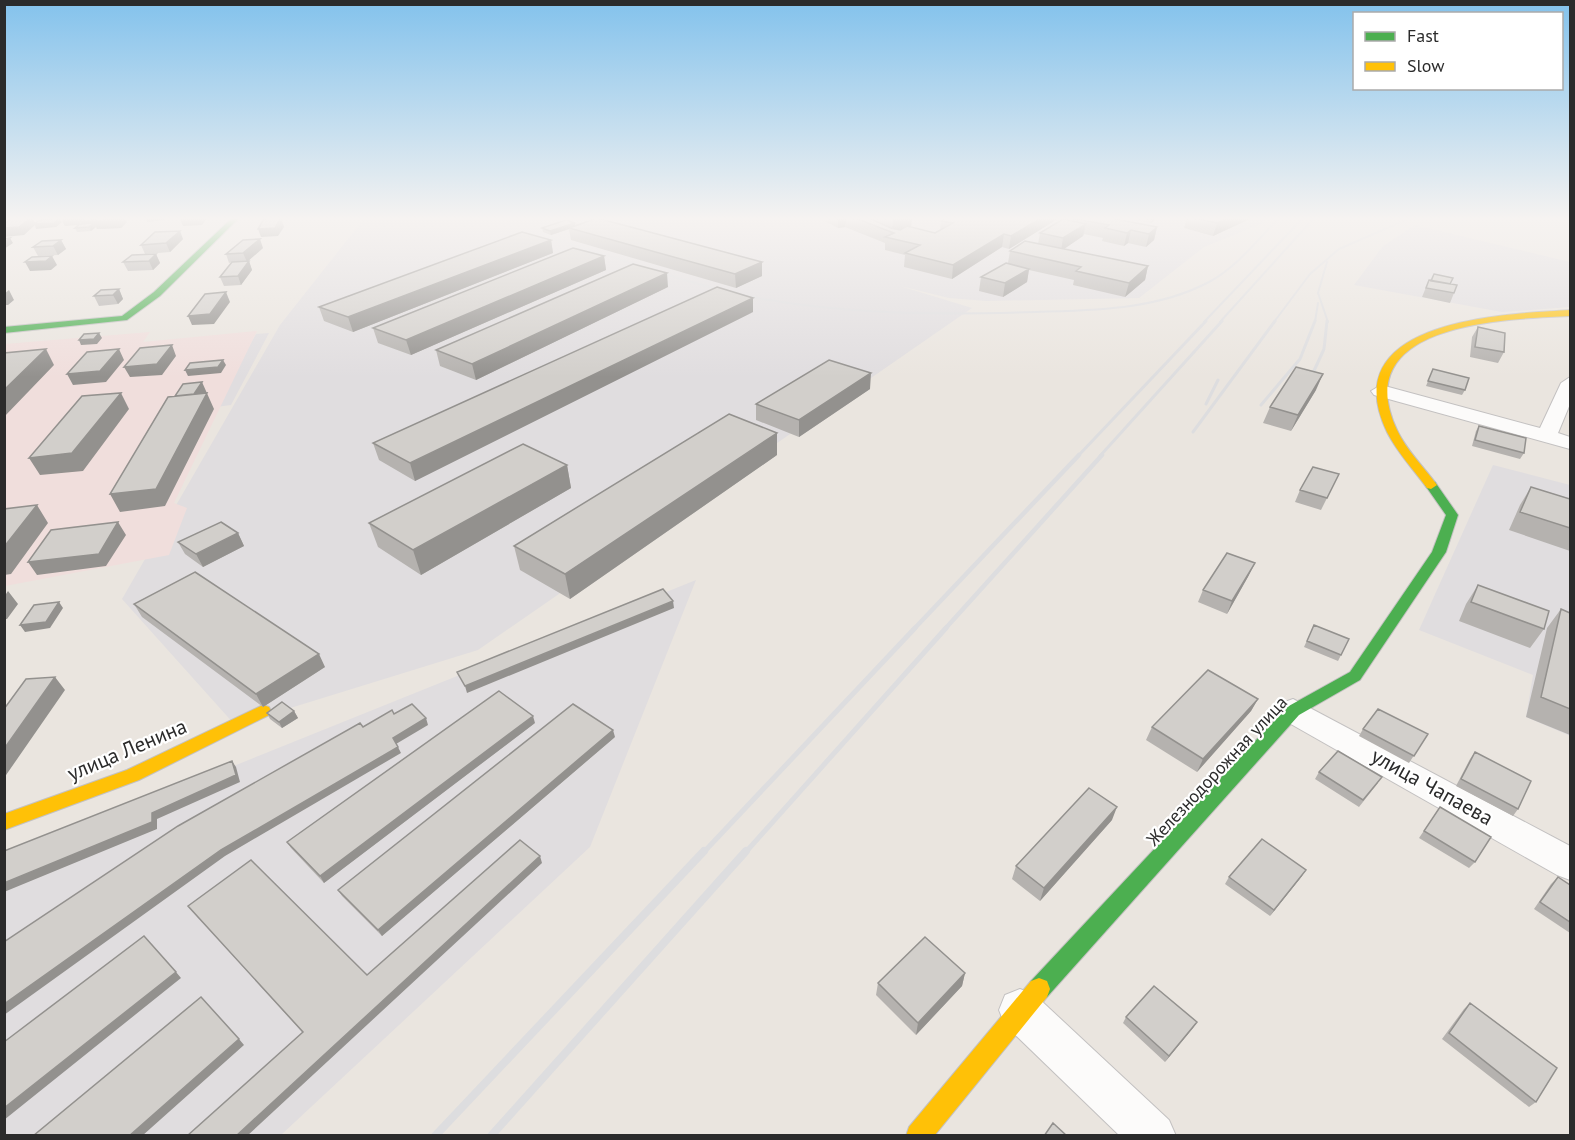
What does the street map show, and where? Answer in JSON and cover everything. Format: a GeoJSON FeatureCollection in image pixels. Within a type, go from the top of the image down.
{"type":"FeatureCollection","features":[{"type":"Feature","properties":{"kind":"street"},"geometry":{"type":"LineString","coordinates":[[4,330],[124,318],[157,294],[181,271]]}},
{"type":"Feature","properties":{"kind":"street"},"geometry":{"type":"LineString","coordinates":[[1570,313],[1510,316],[1453,326],[1404,347],[1386,368],[1381,391],[1570,443]]}},
{"type":"Feature","properties":{"kind":"street"},"geometry":{"type":"LineString","coordinates":[[1546,437],[1570,383]]}},
{"type":"Feature","properties":{"kind":"street","name":"Железнодорожная улица"},"geometry":{"type":"LineString","coordinates":[[918,1136],[1020,1010],[1293,711],[1355,676],[1439,552],[1452,515],[1390,427],[1381,391]]}},
{"type":"Feature","properties":{"kind":"street","name":"улица Ленина"},"geometry":{"type":"LineString","coordinates":[[4,822],[133,775],[263,711]]}},
{"type":"Feature","properties":{"kind":"street","name":"улица Чапаева"},"geometry":{"type":"LineString","coordinates":[[1293,711],[1570,864]]}},
{"type":"Feature","properties":{"kind":"street"},"geometry":{"type":"LineString","coordinates":[[1020,1010],[1153,1136]]}},
{"type":"Feature","properties":{"kind":"shaded area"},"geometry":{"type":"Polygon","coordinates":[[[323,271],[1173,271],[1139,298],[986,301],[949,298],[900,286],[972,308],[478,650],[235,725],[122,599],[280,325],[323,271]]]}},
{"type":"Feature","properties":{"kind":"shaded area"},"geometry":{"type":"Polygon","coordinates":[[[1364,271],[1570,271],[1570,307],[1502,312],[1354,285],[1364,271]]]}},
{"type":"Feature","properties":{"kind":"shaded area"},"geometry":{"type":"Polygon","coordinates":[[[257,331],[174,503],[187,508],[169,555],[5,586],[5,344],[150,332],[143,342],[257,331]]]}},
{"type":"Feature","properties":{"kind":"shaded area"},"geometry":{"type":"Polygon","coordinates":[[[269,333],[231,405],[216,407],[256,334],[269,333]]]}},
{"type":"Feature","properties":{"kind":"shaded area"},"geometry":{"type":"Polygon","coordinates":[[[1493,465],[1570,485],[1570,736],[1526,717],[1533,675],[1419,630],[1493,465]]]}},
{"type":"Feature","properties":{"kind":"shaded area"},"geometry":{"type":"Polygon","coordinates":[[[696,580],[590,847],[281,1135],[5,1136],[5,858],[696,580]]]}},
{"type":"Feature","properties":{"kind":"building"},"geometry":{"type":"Polygon","coordinates":[[[225,271],[242,271],[238,276],[220,277],[225,271]]]}},
{"type":"Feature","properties":{"kind":"building"},"geometry":{"type":"Polygon","coordinates":[[[416,271],[469,271],[348,317],[319,307],[416,271]]]}},
{"type":"Feature","properties":{"kind":"building"},"geometry":{"type":"Polygon","coordinates":[[[515,271],[568,271],[406,340],[373,328],[515,271]]]}},
{"type":"Feature","properties":{"kind":"building"},"geometry":{"type":"Polygon","coordinates":[[[617,271],[667,273],[472,364],[436,350],[617,271]]]}},
{"type":"Feature","properties":{"kind":"building"},"geometry":{"type":"Polygon","coordinates":[[[725,271],[741,271],[735,274],[725,271]]]}},
{"type":"Feature","properties":{"kind":"building"},"geometry":{"type":"Polygon","coordinates":[[[991,271],[1025,271],[1005,283],[981,277],[991,271]]]}},
{"type":"Feature","properties":{"kind":"building"},"geometry":{"type":"Polygon","coordinates":[[[1077,271],[1142,271],[1129,283],[1077,271]]]}},
{"type":"Feature","properties":{"kind":"building"},"geometry":{"type":"Polygon","coordinates":[[[1434,274],[1453,278],[1450,284],[1431,281],[1434,274]]]}},
{"type":"Feature","properties":{"kind":"building"},"geometry":{"type":"Polygon","coordinates":[[[1429,280],[1457,285],[1454,293],[1426,288],[1429,280]]]}},
{"type":"Feature","properties":{"kind":"building"},"geometry":{"type":"Polygon","coordinates":[[[717,287],[753,298],[410,463],[373,443],[717,287]]]}},
{"type":"Feature","properties":{"kind":"building"},"geometry":{"type":"Polygon","coordinates":[[[119,289],[113,295],[94,296],[101,290],[119,289]]]}},
{"type":"Feature","properties":{"kind":"building"},"geometry":{"type":"Polygon","coordinates":[[[226,292],[210,314],[188,316],[205,294],[226,292]]]}},
{"type":"Feature","properties":{"kind":"building"},"geometry":{"type":"Polygon","coordinates":[[[1478,327],[1505,333],[1504,352],[1475,347],[1478,327]]]}},
{"type":"Feature","properties":{"kind":"building"},"geometry":{"type":"Polygon","coordinates":[[[99,333],[94,339],[79,340],[84,334],[99,333]]]}},
{"type":"Feature","properties":{"kind":"building"},"geometry":{"type":"Polygon","coordinates":[[[172,345],[157,364],[124,367],[140,348],[172,345]]]}},
{"type":"Feature","properties":{"kind":"building"},"geometry":{"type":"Polygon","coordinates":[[[46,349],[4,390],[4,353],[46,349]]]}},
{"type":"Feature","properties":{"kind":"building"},"geometry":{"type":"Polygon","coordinates":[[[119,349],[100,371],[67,374],[87,352],[119,349]]]}},
{"type":"Feature","properties":{"kind":"building"},"geometry":{"type":"Polygon","coordinates":[[[223,360],[218,367],[185,370],[190,363],[223,360]]]}},
{"type":"Feature","properties":{"kind":"building"},"geometry":{"type":"Polygon","coordinates":[[[829,360],[871,373],[799,420],[756,404],[829,360]]]}},
{"type":"Feature","properties":{"kind":"building"},"geometry":{"type":"Polygon","coordinates":[[[1296,367],[1323,374],[1298,415],[1270,407],[1296,367]]]}},
{"type":"Feature","properties":{"kind":"building"},"geometry":{"type":"Polygon","coordinates":[[[1433,369],[1469,378],[1465,390],[1428,381],[1433,369]]]}},
{"type":"Feature","properties":{"kind":"building"},"geometry":{"type":"Polygon","coordinates":[[[202,382],[194,394],[175,396],[183,384],[202,382]]]}},
{"type":"Feature","properties":{"kind":"building"},"geometry":{"type":"Polygon","coordinates":[[[121,393],[72,453],[29,458],[82,396],[121,393]]]}},
{"type":"Feature","properties":{"kind":"building"},"geometry":{"type":"Polygon","coordinates":[[[207,393],[156,489],[110,494],[168,397],[207,393]]]}},
{"type":"Feature","properties":{"kind":"building"},"geometry":{"type":"Polygon","coordinates":[[[729,414],[777,433],[565,574],[514,546],[729,414]]]}},
{"type":"Feature","properties":{"kind":"building"},"geometry":{"type":"Polygon","coordinates":[[[1479,426],[1526,438],[1524,453],[1475,440],[1479,426]]]}},
{"type":"Feature","properties":{"kind":"building"},"geometry":{"type":"Polygon","coordinates":[[[523,444],[567,465],[413,550],[369,523],[523,444]]]}},
{"type":"Feature","properties":{"kind":"building"},"geometry":{"type":"Polygon","coordinates":[[[1313,467],[1339,474],[1327,498],[1300,490],[1313,467]]]}},
{"type":"Feature","properties":{"kind":"building"},"geometry":{"type":"Polygon","coordinates":[[[1531,487],[1570,499],[1570,528],[1520,512],[1531,487]]]}},
{"type":"Feature","properties":{"kind":"building"},"geometry":{"type":"Polygon","coordinates":[[[37,505],[4,547],[4,509],[37,505]]]}},
{"type":"Feature","properties":{"kind":"building"},"geometry":{"type":"Polygon","coordinates":[[[118,522],[99,554],[28,562],[51,530],[118,522]]]}},
{"type":"Feature","properties":{"kind":"building"},"geometry":{"type":"Polygon","coordinates":[[[221,522],[238,533],[196,554],[178,542],[221,522]]]}},
{"type":"Feature","properties":{"kind":"building"},"geometry":{"type":"Polygon","coordinates":[[[1227,553],[1255,563],[1232,601],[1203,590],[1227,553]]]}},
{"type":"Feature","properties":{"kind":"building"},"geometry":{"type":"Polygon","coordinates":[[[195,572],[319,654],[256,694],[134,604],[195,572]]]}},
{"type":"Feature","properties":{"kind":"building"},"geometry":{"type":"Polygon","coordinates":[[[1478,585],[1549,611],[1544,629],[1471,602],[1478,585]]]}},
{"type":"Feature","properties":{"kind":"building"},"geometry":{"type":"Polygon","coordinates":[[[663,589],[673,601],[465,686],[457,672],[663,589]]]}},
{"type":"Feature","properties":{"kind":"building"},"geometry":{"type":"Polygon","coordinates":[[[59,602],[46,622],[20,625],[34,605],[59,602]]]}},
{"type":"Feature","properties":{"kind":"building"},"geometry":{"type":"Polygon","coordinates":[[[1561,609],[1570,613],[1570,709],[1541,697],[1561,609]]]}},
{"type":"Feature","properties":{"kind":"building"},"geometry":{"type":"Polygon","coordinates":[[[1314,625],[1349,639],[1341,655],[1307,641],[1314,625]]]}},
{"type":"Feature","properties":{"kind":"building"},"geometry":{"type":"Polygon","coordinates":[[[1208,670],[1258,699],[1203,759],[1152,727],[1208,670]]]}},
{"type":"Feature","properties":{"kind":"building"},"geometry":{"type":"Polygon","coordinates":[[[55,677],[4,749],[4,709],[26,679],[55,677]]]}},
{"type":"Feature","properties":{"kind":"building"},"geometry":{"type":"Polygon","coordinates":[[[499,691],[533,716],[320,876],[287,842],[499,691]]]}},
{"type":"Feature","properties":{"kind":"building"},"geometry":{"type":"Polygon","coordinates":[[[282,702],[294,711],[279,722],[267,713],[282,702]]]}},
{"type":"Feature","properties":{"kind":"building"},"geometry":{"type":"Polygon","coordinates":[[[412,704],[426,718],[393,738],[398,747],[221,850],[4,1004],[4,942],[178,826],[360,723],[363,727],[392,710],[394,714],[412,704]]]}},
{"type":"Feature","properties":{"kind":"building"},"geometry":{"type":"Polygon","coordinates":[[[573,704],[613,730],[378,930],[338,890],[573,704]]]}},
{"type":"Feature","properties":{"kind":"building"},"geometry":{"type":"Polygon","coordinates":[[[1378,709],[1428,734],[1414,756],[1363,729],[1378,709]]]}},
{"type":"Feature","properties":{"kind":"building"},"geometry":{"type":"Polygon","coordinates":[[[1338,751],[1382,777],[1363,800],[1319,772],[1338,751]]]}},
{"type":"Feature","properties":{"kind":"building"},"geometry":{"type":"Polygon","coordinates":[[[1475,752],[1531,781],[1518,809],[1461,779],[1475,752]]]}},
{"type":"Feature","properties":{"kind":"building"},"geometry":{"type":"Polygon","coordinates":[[[232,761],[236,775],[152,813],[152,822],[4,883],[4,851],[232,761]]]}},
{"type":"Feature","properties":{"kind":"building"},"geometry":{"type":"Polygon","coordinates":[[[1089,788],[1117,807],[1044,888],[1016,866],[1089,788]]]}},
{"type":"Feature","properties":{"kind":"building"},"geometry":{"type":"Polygon","coordinates":[[[1440,807],[1491,837],[1475,862],[1424,831],[1440,807]]]}},
{"type":"Feature","properties":{"kind":"building"},"geometry":{"type":"Polygon","coordinates":[[[1262,839],[1306,870],[1274,910],[1229,877],[1262,839]]]}},
{"type":"Feature","properties":{"kind":"building"},"geometry":{"type":"Polygon","coordinates":[[[520,840],[540,856],[236,1136],[187,1136],[303,1032],[188,906],[251,860],[367,975],[520,840]]]}},
{"type":"Feature","properties":{"kind":"building"},"geometry":{"type":"Polygon","coordinates":[[[1558,877],[1570,885],[1570,922],[1540,902],[1558,877]]]}},
{"type":"Feature","properties":{"kind":"building"},"geometry":{"type":"Polygon","coordinates":[[[144,936],[176,972],[4,1108],[4,1042],[144,936]]]}},
{"type":"Feature","properties":{"kind":"building"},"geometry":{"type":"Polygon","coordinates":[[[925,937],[965,973],[918,1023],[878,983],[925,937]]]}},
{"type":"Feature","properties":{"kind":"building"},"geometry":{"type":"Polygon","coordinates":[[[1154,986],[1197,1022],[1169,1056],[1126,1017],[1154,986]]]}},
{"type":"Feature","properties":{"kind":"building"},"geometry":{"type":"Polygon","coordinates":[[[201,997],[239,1039],[129,1136],[33,1136],[201,997]]]}},
{"type":"Feature","properties":{"kind":"building"},"geometry":{"type":"Polygon","coordinates":[[[1470,1003],[1557,1068],[1536,1102],[1449,1033],[1470,1003]]]}},
{"type":"Feature","properties":{"kind":"building"},"geometry":{"type":"Polygon","coordinates":[[[1053,1123],[1067,1136],[1044,1136],[1053,1123]]]}},
{"type":"Feature","properties":{"kind":"railway"},"geometry":{"type":"LineString","coordinates":[[655,271],[696,284],[783,302],[855,310],[927,313],[1000,313],[1125,307],[1189,291],[1226,271]]}},
{"type":"Feature","properties":{"kind":"railway"},"geometry":{"type":"LineString","coordinates":[[1204,322],[1252,271]]}},
{"type":"Feature","properties":{"kind":"railway"},"geometry":{"type":"LineString","coordinates":[[1220,322],[1266,271]]}},
{"type":"Feature","properties":{"kind":"railway"},"geometry":{"type":"LineString","coordinates":[[1274,322],[1313,271]]}},
{"type":"Feature","properties":{"kind":"railway"},"geometry":{"type":"LineString","coordinates":[[1324,271],[1318,293],[1328,322]]}},
{"type":"Feature","properties":{"kind":"railway"},"geometry":{"type":"LineString","coordinates":[[1315,322],[1318,303]]}},
{"type":"Feature","properties":{"kind":"railway"},"geometry":{"type":"LineString","coordinates":[[1078,456],[1206,321]]}},
{"type":"Feature","properties":{"kind":"railway"},"geometry":{"type":"LineString","coordinates":[[1100,456],[1222,321]]}},
{"type":"Feature","properties":{"kind":"railway"},"geometry":{"type":"LineString","coordinates":[[1193,432],[1275,321]]}},
{"type":"Feature","properties":{"kind":"railway"},"geometry":{"type":"LineString","coordinates":[[1261,405],[1300,359],[1315,321]]}},
{"type":"Feature","properties":{"kind":"railway"},"geometry":{"type":"LineString","coordinates":[[1307,386],[1324,349],[1327,321]]}},
{"type":"Feature","properties":{"kind":"railway"},"geometry":{"type":"LineString","coordinates":[[1206,404],[1218,380]]}},
{"type":"Feature","properties":{"kind":"railway"},"geometry":{"type":"LineString","coordinates":[[914,629],[1079,455]]}},
{"type":"Feature","properties":{"kind":"railway"},"geometry":{"type":"LineString","coordinates":[[945,629],[1102,455]]}},
{"type":"Feature","properties":{"kind":"railway"},"geometry":{"type":"LineString","coordinates":[[703,853],[915,628]]}},
{"type":"Feature","properties":{"kind":"railway"},"geometry":{"type":"LineString","coordinates":[[745,853],[946,628]]}},
{"type":"Feature","properties":{"kind":"railway"},"geometry":{"type":"LineString","coordinates":[[435,1136],[704,851]]}},
{"type":"Feature","properties":{"kind":"railway"},"geometry":{"type":"LineString","coordinates":[[491,1136],[746,851]]}},
{"type":"Feature","properties":{"kind":"traffic: fast"},"geometry":{"type":"LineString","coordinates":[[4,330],[124,318],[157,294],[181,271]]}},
{"type":"Feature","properties":{"kind":"traffic: fast"},"geometry":{"type":"LineString","coordinates":[[1039,989],[1293,711],[1355,676],[1439,552],[1452,515],[1431,485]]}},
{"type":"Feature","properties":{"kind":"traffic: slow"},"geometry":{"type":"LineString","coordinates":[[1431,485],[1402,447],[1389,424],[1382,388],[1382,380],[1387,367],[1401,351],[1421,338],[1445,329],[1498,318],[1570,313]]}},
{"type":"Feature","properties":{"kind":"traffic: slow"},"geometry":{"type":"LineString","coordinates":[[4,822],[133,775],[263,711]]}},
{"type":"Feature","properties":{"kind":"traffic: slow"},"geometry":{"type":"LineString","coordinates":[[918,1136],[1039,989]]}}]}
